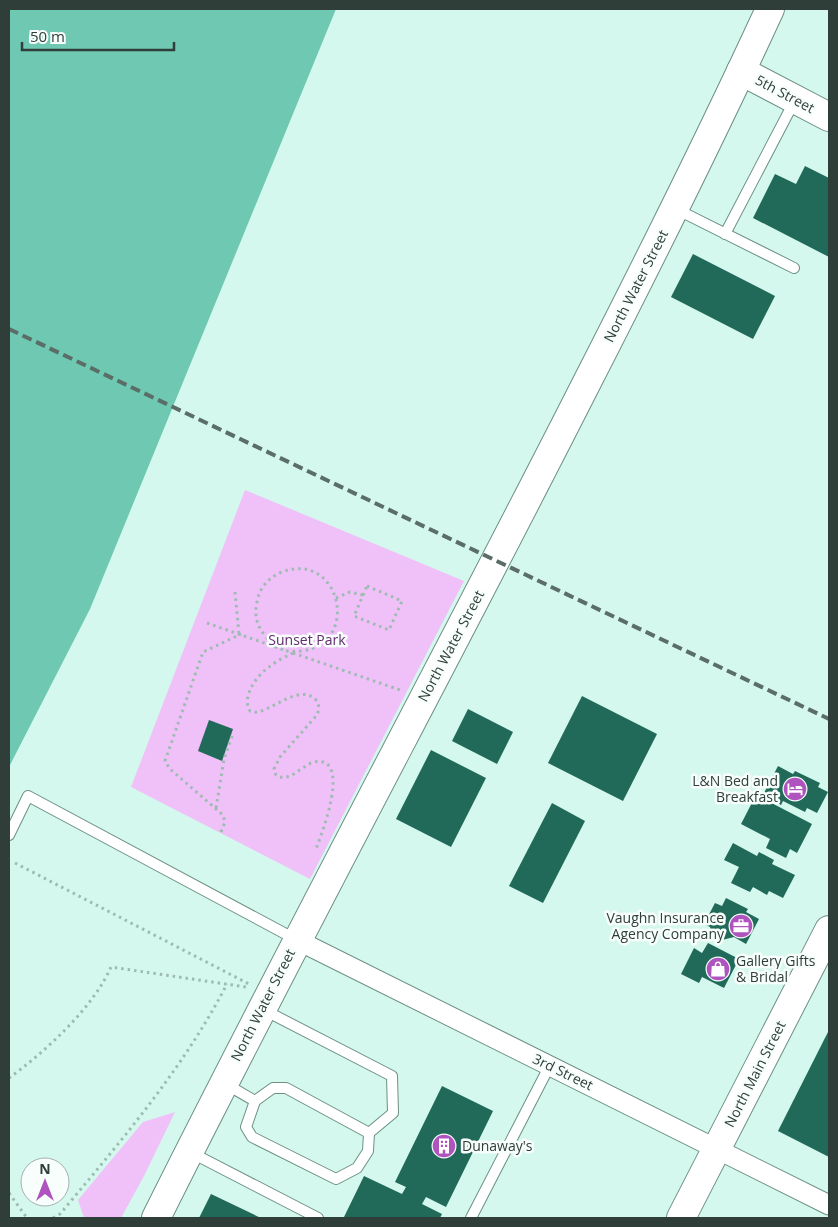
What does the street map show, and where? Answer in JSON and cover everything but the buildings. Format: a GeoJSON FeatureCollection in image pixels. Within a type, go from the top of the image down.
{"type":"FeatureCollection","features":[{"type":"Feature","properties":{"kind":"street","name":"North Water Street"},"geometry":{"type":"LineString","coordinates":[[156,1218],[224,1082],[258,998],[297,940],[515,524],[675,209],[770,9]]}},
{"type":"Feature","properties":{"kind":"street","name":"5th Street"},"geometry":{"type":"LineString","coordinates":[[742,71],[829,117]]}},
{"type":"Feature","properties":{"kind":"street","name":"North Main Street"},"geometry":{"type":"LineString","coordinates":[[681,1218],[829,930]]}},
{"type":"Feature","properties":{"kind":"street","name":"3rd Street"},"geometry":{"type":"LineString","coordinates":[[297,940],[829,1205]]}},
{"type":"Feature","properties":{"kind":"lane"},"geometry":{"type":"LineString","coordinates":[[724,234],[795,99]]}},
{"type":"Feature","properties":{"kind":"lane"},"geometry":{"type":"LineString","coordinates":[[675,209],[794,268]]}},
{"type":"Feature","properties":{"kind":"lane"},"geometry":{"type":"LineString","coordinates":[[9,835],[28,796],[297,940]]}},
{"type":"Feature","properties":{"kind":"lane"},"geometry":{"type":"LineString","coordinates":[[258,998],[392,1076],[393,1113],[369,1133],[368,1151],[357,1168],[336,1179],[252,1137],[246,1127],[255,1100],[273,1088],[286,1088],[369,1133]]}},
{"type":"Feature","properties":{"kind":"lane"},"geometry":{"type":"LineString","coordinates":[[471,1218],[550,1065]]}},
{"type":"Feature","properties":{"kind":"lane"},"geometry":{"type":"LineString","coordinates":[[224,1082],[255,1100]]}},
{"type":"Feature","properties":{"kind":"lane"},"geometry":{"type":"LineString","coordinates":[[189,1151],[318,1218]]}},
{"type":"Feature","properties":{"kind":"path"},"geometry":{"type":"LineString","coordinates":[[277,648],[264,636],[257,623],[255,609],[258,595],[265,583],[276,574],[289,569],[302,569],[314,572],[334,590],[338,616],[334,629],[326,639],[315,647],[301,652],[286,651]]}},
{"type":"Feature","properties":{"kind":"path"},"geometry":{"type":"LineString","coordinates":[[367,586],[402,601],[389,630],[354,616],[363,595],[367,586]]}},
{"type":"Feature","properties":{"kind":"path"},"geometry":{"type":"LineString","coordinates":[[235,592],[240,634]]}},
{"type":"Feature","properties":{"kind":"path"},"geometry":{"type":"LineString","coordinates":[[336,598],[350,592],[363,595]]}},
{"type":"Feature","properties":{"kind":"path"},"geometry":{"type":"LineString","coordinates":[[207,623],[404,691]]}},
{"type":"Feature","properties":{"kind":"path"},"geometry":{"type":"LineString","coordinates":[[221,832],[225,818],[170,769],[165,759],[203,652],[240,634]]}},
{"type":"Feature","properties":{"kind":"path"},"geometry":{"type":"LineString","coordinates":[[293,654],[274,663],[262,672],[250,691],[247,704],[250,711],[258,712],[266,710],[287,698],[301,696],[314,698],[319,706],[317,715],[280,757],[274,769],[278,776],[283,777],[316,762],[326,764],[331,768],[333,776],[331,802],[312,857]]}},
{"type":"Feature","properties":{"kind":"path"},"geometry":{"type":"LineString","coordinates":[[216,808],[224,759],[232,736]]}},
{"type":"Feature","properties":{"kind":"path"},"geometry":{"type":"LineString","coordinates":[[15,863],[258,998]]}},
{"type":"Feature","properties":{"kind":"path"},"geometry":{"type":"LineString","coordinates":[[9,1078],[37,1057],[70,1024],[90,1000],[111,967],[227,984],[217,1004],[170,1078],[133,1127],[60,1214],[53,1218]]}},
{"type":"Feature","properties":{"kind":"path"},"geometry":{"type":"LineString","coordinates":[[9,1192],[27,1218]]}},
{"type":"Feature","properties":{"kind":"path"},"geometry":{"type":"LineString","coordinates":[[60,1214],[62,1218]]}},
{"type":"Feature","properties":{"kind":"green space","name":"Sunset Park"},"geometry":{"type":"Polygon","coordinates":[[[245,490],[464,581],[310,879],[131,787],[245,490]]]}},
{"type":"Feature","properties":{"kind":"green space"},"geometry":{"type":"Polygon","coordinates":[[[175,1112],[121,1218],[84,1218],[78,1200],[143,1122],[175,1112]]]}},
{"type":"Feature","properties":{"kind":"shaded area"},"geometry":{"type":"Polygon","coordinates":[[[9,9],[336,9],[90,609],[9,767],[9,9]]]}},
{"type":"Feature","properties":{"kind":"railway"},"geometry":{"type":"LineString","coordinates":[[9,329],[829,719]]}},
{"type":"Feature","properties":{"kind":"place","name":"L&N Bed and Breakfast"},"geometry":{"type":"Point","coordinates":[795,789]}},
{"type":"Feature","properties":{"kind":"place","name":"Vaughn Insurance Agency Company"},"geometry":{"type":"Point","coordinates":[741,926]}},
{"type":"Feature","properties":{"kind":"place","name":"Gallery Gifts & Bridal"},"geometry":{"type":"Point","coordinates":[718,969]}},
{"type":"Feature","properties":{"kind":"place","name":"Dunaway's"},"geometry":{"type":"Point","coordinates":[444,1146]}}]}
